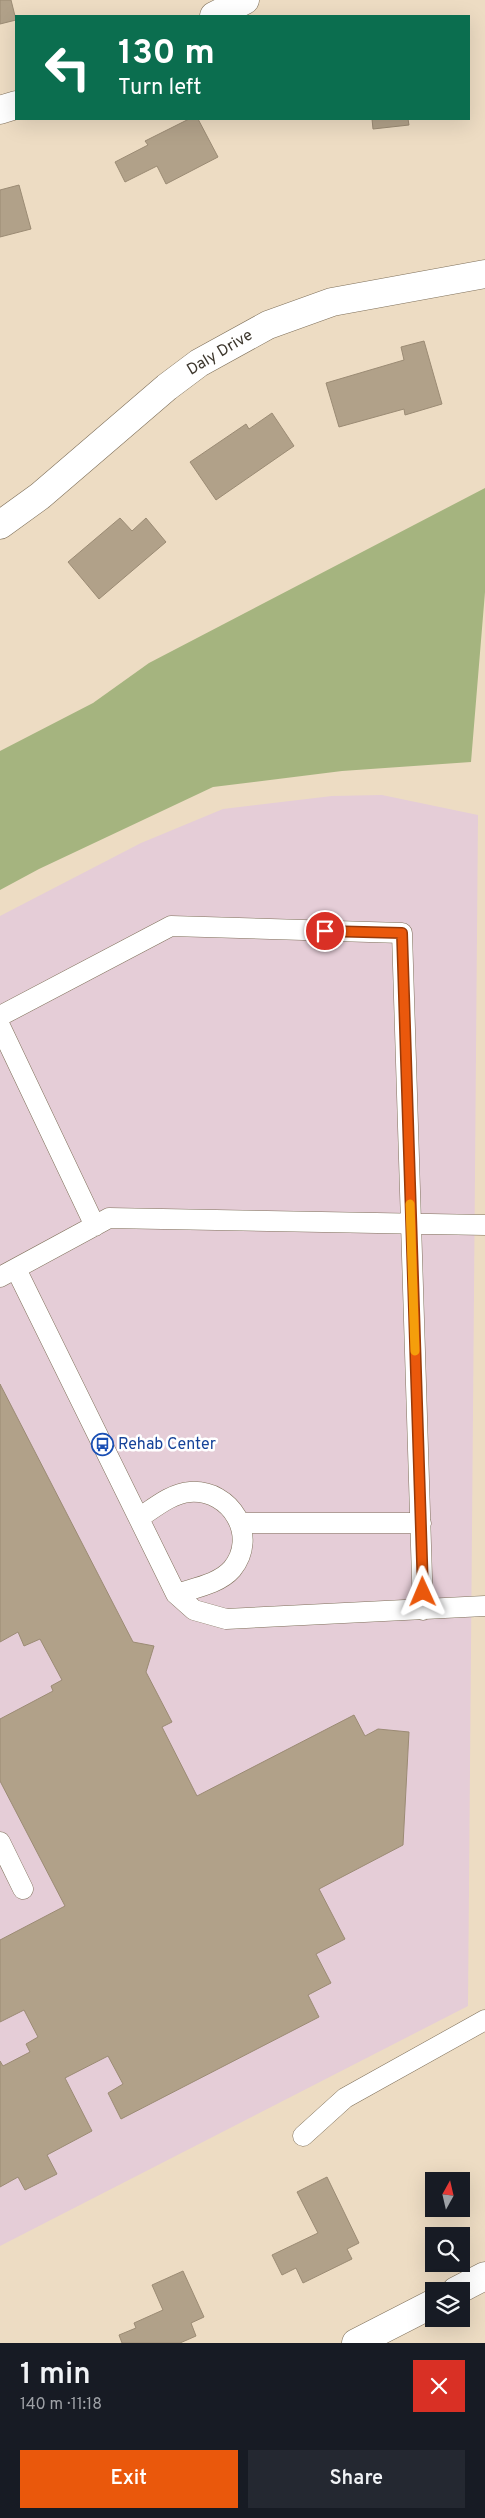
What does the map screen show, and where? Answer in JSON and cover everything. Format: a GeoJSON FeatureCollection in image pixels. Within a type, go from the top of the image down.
{"type":"FeatureCollection","features":[{"type":"Feature","properties":{"kind":"street"},"geometry":{"type":"LineString","coordinates":[[216,15],[245,0]]}},
{"type":"Feature","properties":{"kind":"street"},"geometry":{"type":"LineString","coordinates":[[0,110],[15,105]]}},
{"type":"Feature","properties":{"kind":"street","name":"Daly Drive"},"geometry":{"type":"LineString","coordinates":[[0,525],[40,496],[167,387],[199,363],[268,325],[332,302],[485,274]]}},
{"type":"Feature","properties":{"kind":"street"},"geometry":{"type":"LineString","coordinates":[[470,2284],[485,2276]]}},
{"type":"Feature","properties":{"kind":"street"},"geometry":{"type":"LineString","coordinates":[[356,2343],[425,2308]]}},
{"type":"Feature","properties":{"kind":"lane"},"geometry":{"type":"LineString","coordinates":[[0,1016],[171,926],[402,933],[423,1610]]}},
{"type":"Feature","properties":{"kind":"lane"},"geometry":{"type":"LineString","coordinates":[[0,1026],[95,1226]]}},
{"type":"Feature","properties":{"kind":"lane"},"geometry":{"type":"LineString","coordinates":[[485,1225],[109,1218],[8,1273],[139,1518],[176,1594],[194,1610],[226,1619],[485,1606]]}},
{"type":"Feature","properties":{"kind":"lane"},"geometry":{"type":"LineString","coordinates":[[139,1518],[173,1498],[188,1492],[205,1493],[220,1498],[232,1509],[240,1523],[243,1539],[242,1547],[232,1569],[219,1579],[176,1594]]}},
{"type":"Feature","properties":{"kind":"lane"},"geometry":{"type":"LineString","coordinates":[[240,1523],[421,1523]]}},
{"type":"Feature","properties":{"kind":"lane"},"geometry":{"type":"LineString","coordinates":[[0,1842],[23,1889]]}},
{"type":"Feature","properties":{"kind":"lane"},"geometry":{"type":"LineString","coordinates":[[303,2136],[344,2098],[485,2020]]}},
{"type":"Feature","properties":{"kind":"shaded area"},"geometry":{"type":"Polygon","coordinates":[[[382,795],[478,815],[468,2006],[0,2246],[0,916],[141,843],[223,809],[332,796],[382,795]]]}},
{"type":"Feature","properties":{"kind":"green space"},"geometry":{"type":"Polygon","coordinates":[[[485,488],[485,592],[471,762],[342,771],[213,787],[39,869],[0,890],[0,751],[93,703],[149,663],[485,488]]]}},
{"type":"Feature","properties":{"kind":"building"},"geometry":{"type":"Polygon","coordinates":[[[0,0],[11,0],[15,20],[0,24],[0,0]]]}},
{"type":"Feature","properties":{"kind":"building"},"geometry":{"type":"Polygon","coordinates":[[[187,120],[199,120],[218,157],[166,184],[157,166],[125,182],[115,162],[148,145],[145,141],[187,120]]]}},
{"type":"Feature","properties":{"kind":"building"},"geometry":{"type":"Polygon","coordinates":[[[372,120],[408,120],[409,125],[373,129],[372,120]]]}},
{"type":"Feature","properties":{"kind":"building"},"geometry":{"type":"Polygon","coordinates":[[[19,185],[31,229],[0,237],[0,190],[19,185]]]}},
{"type":"Feature","properties":{"kind":"building"},"geometry":{"type":"Polygon","coordinates":[[[424,341],[442,404],[405,415],[404,409],[339,427],[326,383],[404,360],[401,347],[424,341]]]}},
{"type":"Feature","properties":{"kind":"building"},"geometry":{"type":"Polygon","coordinates":[[[272,413],[294,446],[216,500],[190,462],[246,424],[249,429],[272,413]]]}},
{"type":"Feature","properties":{"kind":"building"},"geometry":{"type":"Polygon","coordinates":[[[120,518],[132,531],[146,518],[166,542],[99,599],[68,562],[120,518]]]}},
{"type":"Feature","properties":{"kind":"building"},"geometry":{"type":"Polygon","coordinates":[[[0,1384],[133,1642],[154,1646],[146,1672],[172,1722],[162,1727],[197,1796],[354,1715],[365,1736],[378,1729],[409,1732],[403,1845],[319,1889],[345,1939],[316,1954],[331,1983],[308,1995],[319,2017],[121,2119],[108,2093],[123,2084],[108,2056],[65,2078],[92,2131],[47,2155],[57,2174],[25,2190],[18,2177],[0,2187],[0,2061],[3,2066],[30,2052],[26,2044],[38,2037],[24,2010],[0,2022],[0,1940],[65,1906],[0,1781],[0,1719],[53,1691],[51,1686],[62,1680],[40,1639],[24,1646],[18,1632],[0,1642],[0,1384]]]}},
{"type":"Feature","properties":{"kind":"building"},"geometry":{"type":"Polygon","coordinates":[[[327,2177],[359,2243],[347,2249],[352,2259],[303,2283],[296,2268],[282,2275],[272,2255],[318,2233],[297,2192],[327,2177]]]}},
{"type":"Feature","properties":{"kind":"building"},"geometry":{"type":"Polygon","coordinates":[[[183,2271],[204,2317],[191,2323],[196,2336],[180,2343],[122,2343],[119,2335],[136,2328],[134,2323],[163,2310],[152,2285],[183,2271]]]}},
{"type":"Feature","properties":{"kind":"slow traffic"},"geometry":{"type":"LineString","coordinates":[[410,1204],[415,1351]]}},
{"type":"Feature","properties":{"kind":"place","name":"Rehab Center"},"geometry":{"type":"Point","coordinates":[102,1445]}},
{"type":"Feature","properties":{"kind":"route"},"geometry":{"type":"LineString","coordinates":[[325,931],[402,933],[423,1592]]}}]}
